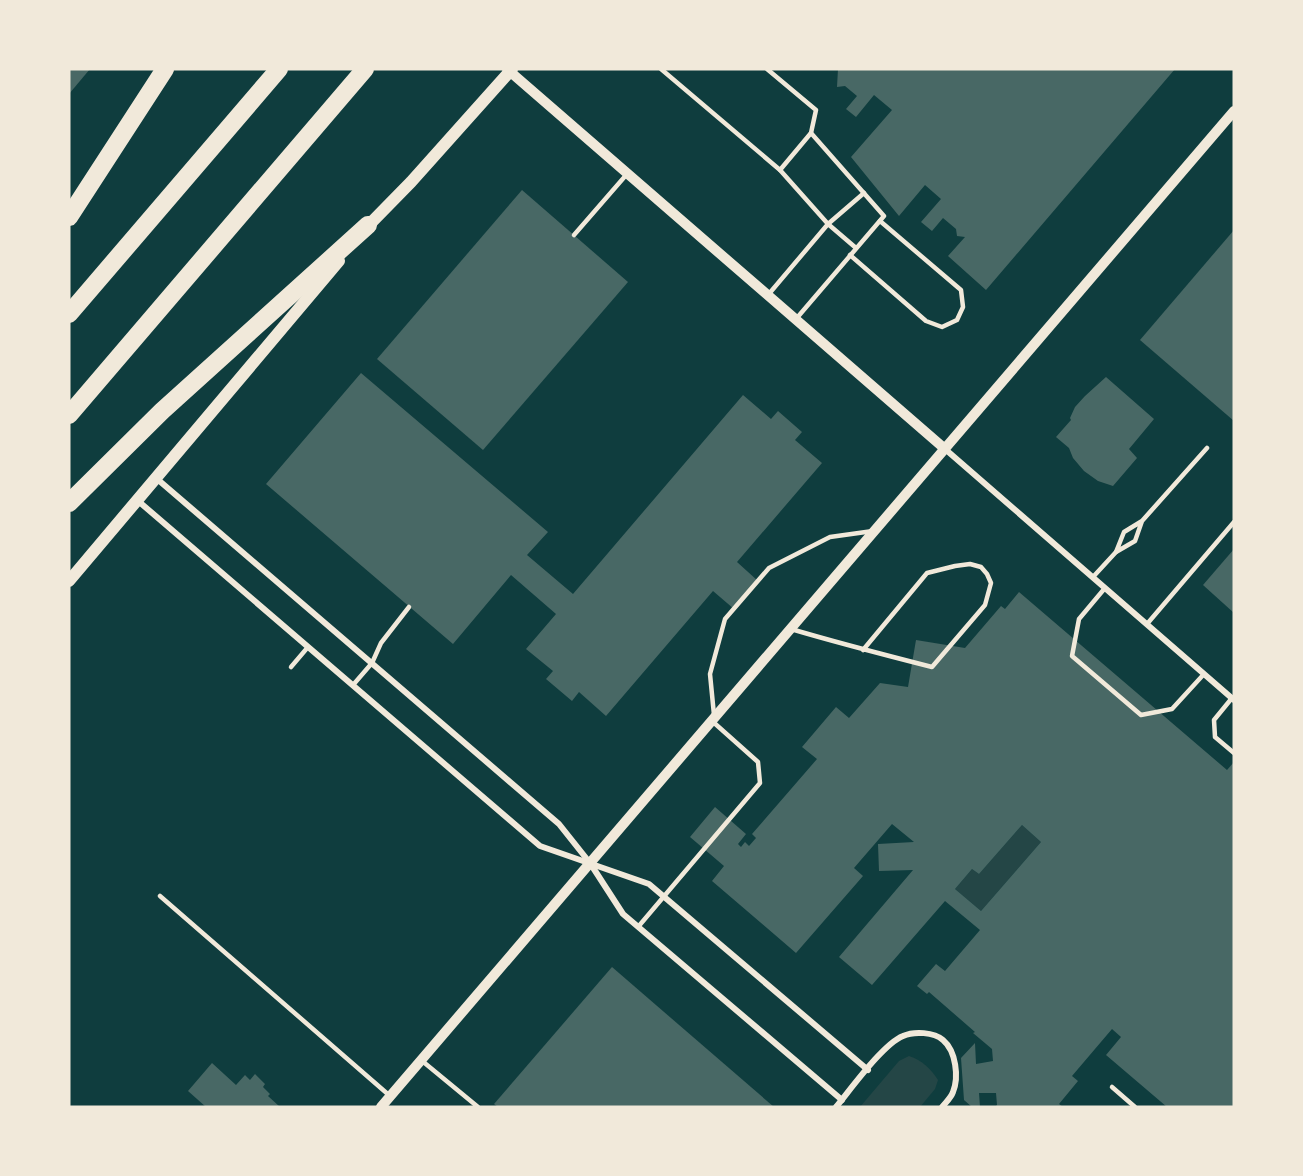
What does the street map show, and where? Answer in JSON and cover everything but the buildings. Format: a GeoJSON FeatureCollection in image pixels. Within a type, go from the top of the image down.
{"type":"FeatureCollection","features":[{"type":"Feature","properties":{"kind":"highway"},"geometry":{"type":"LineString","coordinates":[[69,217],[165,69]]}},
{"type":"Feature","properties":{"kind":"highway"},"geometry":{"type":"LineString","coordinates":[[69,314],[279,69]]}},
{"type":"Feature","properties":{"kind":"highway"},"geometry":{"type":"LineString","coordinates":[[69,415],[365,69]]}},
{"type":"Feature","properties":{"kind":"highway"},"geometry":{"type":"LineString","coordinates":[[69,503],[162,411],[368,225]]}},
{"type":"Feature","properties":{"kind":"main road"},"geometry":{"type":"LineString","coordinates":[[69,581],[368,225],[411,182],[510,70]]}},
{"type":"Feature","properties":{"kind":"street"},"geometry":{"type":"LineString","coordinates":[[510,70],[1233,699]]}},
{"type":"Feature","properties":{"kind":"street"},"geometry":{"type":"LineString","coordinates":[[381,1107],[1234,111]]}},
{"type":"Feature","properties":{"kind":"street"},"geometry":{"type":"LineString","coordinates":[[155,478],[559,824],[590,863],[623,914],[842,1100]]}},
{"type":"Feature","properties":{"kind":"street"},"geometry":{"type":"LineString","coordinates":[[137,499],[540,846],[649,884],[868,1070]]}},
{"type":"Feature","properties":{"kind":"street"},"geometry":{"type":"LineString","coordinates":[[836,1107],[889,1045],[902,1036],[916,1033],[930,1034],[943,1040],[953,1059],[957,1080],[952,1095],[942,1107]]}},
{"type":"Feature","properties":{"kind":"lane"},"geometry":{"type":"LineString","coordinates":[[661,69],[780,170],[828,224],[856,248]]}},
{"type":"Feature","properties":{"kind":"lane"},"geometry":{"type":"LineString","coordinates":[[767,69],[816,110],[811,133],[780,170]]}},
{"type":"Feature","properties":{"kind":"lane"},"geometry":{"type":"LineString","coordinates":[[796,319],[884,216],[811,133]]}},
{"type":"Feature","properties":{"kind":"lane"},"geometry":{"type":"LineString","coordinates":[[574,235],[627,173]]}},
{"type":"Feature","properties":{"kind":"lane"},"geometry":{"type":"LineString","coordinates":[[768,295],[828,224],[864,193]]}},
{"type":"Feature","properties":{"kind":"lane"},"geometry":{"type":"LineString","coordinates":[[850,255],[926,321],[942,327],[957,321],[963,307],[961,290],[880,221]]}},
{"type":"Feature","properties":{"kind":"lane"},"geometry":{"type":"LineString","coordinates":[[1116,552],[1124,532],[1142,521],[1207,448]]}},
{"type":"Feature","properties":{"kind":"lane"},"geometry":{"type":"LineString","coordinates":[[1093,577],[1116,552],[1134,541],[1142,521]]}},
{"type":"Feature","properties":{"kind":"lane"},"geometry":{"type":"LineString","coordinates":[[1147,624],[1234,522]]}},
{"type":"Feature","properties":{"kind":"lane"},"geometry":{"type":"LineString","coordinates":[[638,927],[760,783],[758,762],[713,719],[710,674],[725,619],[769,568],[830,537],[875,530]]}},
{"type":"Feature","properties":{"kind":"lane"},"geometry":{"type":"LineString","coordinates":[[791,629],[864,650],[932,667],[985,605],[991,583],[987,574],[981,567],[970,564],[927,573],[864,650]]}},
{"type":"Feature","properties":{"kind":"lane"},"geometry":{"type":"LineString","coordinates":[[1105,588],[1079,619],[1072,656],[1141,715],[1172,709],[1204,674]]}},
{"type":"Feature","properties":{"kind":"lane"},"geometry":{"type":"LineString","coordinates":[[353,685],[372,663],[381,643],[410,606]]}},
{"type":"Feature","properties":{"kind":"lane"},"geometry":{"type":"LineString","coordinates":[[291,667],[308,646]]}},
{"type":"Feature","properties":{"kind":"lane"},"geometry":{"type":"LineString","coordinates":[[1233,699],[1214,720],[1215,737],[1234,753]]}},
{"type":"Feature","properties":{"kind":"lane"},"geometry":{"type":"LineString","coordinates":[[160,896],[390,1096]]}},
{"type":"Feature","properties":{"kind":"lane"},"geometry":{"type":"LineString","coordinates":[[421,1060],[478,1107]]}},
{"type":"Feature","properties":{"kind":"lane"},"geometry":{"type":"LineString","coordinates":[[1112,1087],[1135,1107]]}},
{"type":"Feature","properties":{"kind":"shaded area"},"geometry":{"type":"Polygon","coordinates":[[[1022,825],[1041,842],[981,911],[955,889],[972,869],[979,874],[1022,825]]]}},
{"type":"Feature","properties":{"kind":"shaded area"},"geometry":{"type":"Polygon","coordinates":[[[909,1056],[926,1065],[938,1080],[935,1089],[920,1107],[860,1107],[899,1061],[909,1056]]]}}]}
